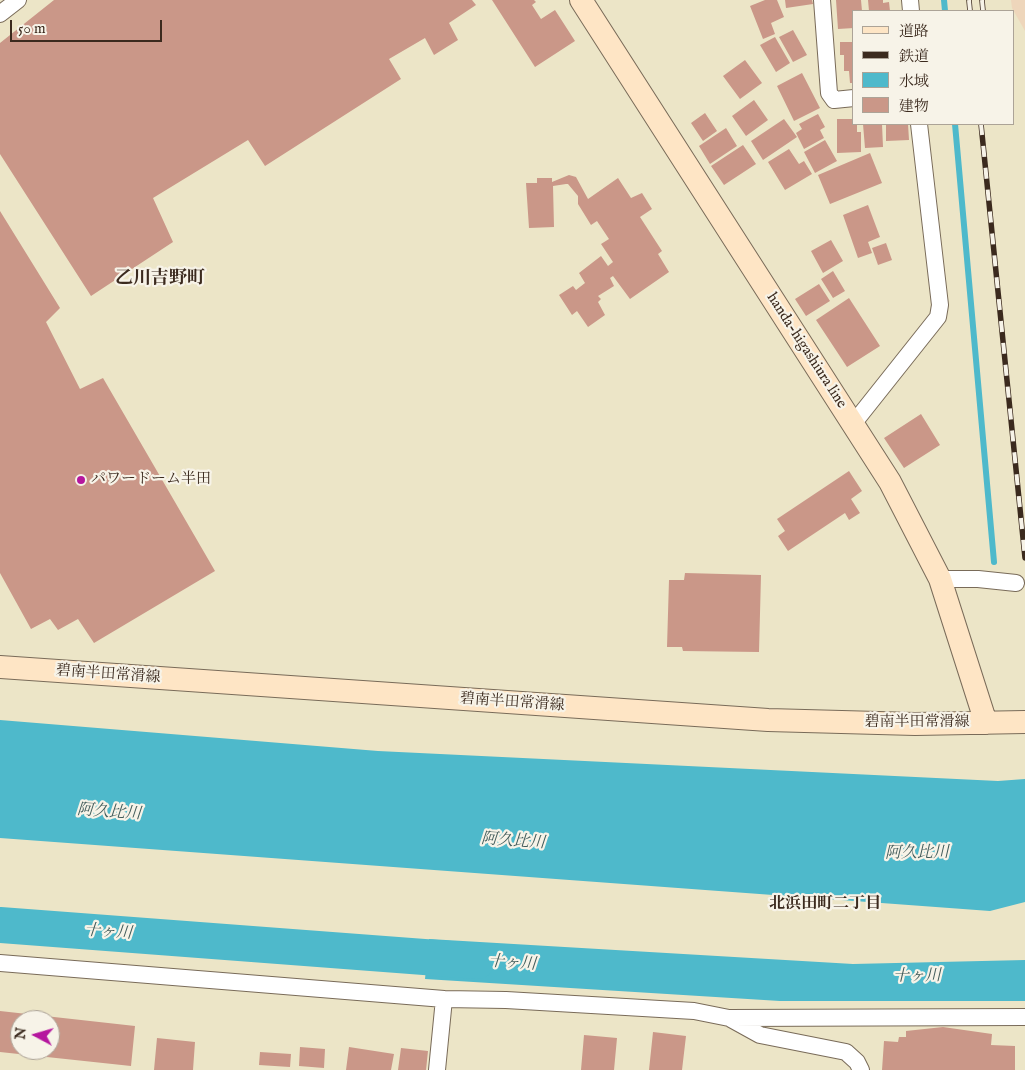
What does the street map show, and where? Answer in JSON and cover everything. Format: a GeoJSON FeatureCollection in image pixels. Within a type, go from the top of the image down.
{"type":"FeatureCollection","features":[{"type":"Feature","properties":{"kind":"main road","name":"handa-higashiura line"},"geometry":{"type":"LineString","coordinates":[[581,0],[890,482],[940,579],[986,723]]}},
{"type":"Feature","properties":{"kind":"main road","name":"碧南半田常滑線"},"geometry":{"type":"LineString","coordinates":[[0,667],[768,720],[915,724],[1025,722]]}},
{"type":"Feature","properties":{"kind":"street"},"geometry":{"type":"LineString","coordinates":[[0,14],[18,0]]}},
{"type":"Feature","properties":{"kind":"street"},"geometry":{"type":"LineString","coordinates":[[822,0],[829,93],[834,100],[852,98]]}},
{"type":"Feature","properties":{"kind":"street"},"geometry":{"type":"LineString","coordinates":[[852,424],[938,317],[940,305],[919,125]]}},
{"type":"Feature","properties":{"kind":"street"},"geometry":{"type":"LineString","coordinates":[[940,579],[978,579],[1016,583]]}},
{"type":"Feature","properties":{"kind":"street"},"geometry":{"type":"LineString","coordinates":[[0,963],[444,999],[506,1000],[694,1011],[730,1018],[1025,1017]]}},
{"type":"Feature","properties":{"kind":"street"},"geometry":{"type":"LineString","coordinates":[[437,1070],[444,999]]}},
{"type":"Feature","properties":{"kind":"street"},"geometry":{"type":"LineString","coordinates":[[730,1018],[760,1035],[846,1052],[857,1062],[861,1070]]}},
{"type":"Feature","properties":{"kind":"shaded area"},"geometry":{"type":"Polygon","coordinates":[[[1011,0],[1025,0],[1025,31],[1015,10],[1012,8],[1011,0]]]}},
{"type":"Feature","properties":{"kind":"water","name":"阿久比川"},"geometry":{"type":"Polygon","coordinates":[[[0,720],[378,751],[998,781],[1025,779],[1025,902],[990,911],[0,838],[0,720]]]}},
{"type":"Feature","properties":{"kind":"water"},"geometry":{"type":"Polygon","coordinates":[[[429,939],[853,964],[1025,960],[1025,1001],[780,1001],[425,979],[429,939]]]}},
{"type":"Feature","properties":{"kind":"building"},"geometry":{"type":"Polygon","coordinates":[[[54,0],[472,0],[476,5],[449,23],[458,40],[434,55],[425,38],[389,59],[401,79],[265,166],[248,140],[153,198],[173,242],[91,296],[0,154],[0,43],[54,0]]]}},
{"type":"Feature","properties":{"kind":"building"},"geometry":{"type":"Polygon","coordinates":[[[492,0],[534,0],[536,2],[532,5],[541,19],[555,10],[575,41],[535,67],[492,0]]]}},
{"type":"Feature","properties":{"kind":"building"},"geometry":{"type":"Polygon","coordinates":[[[765,0],[777,0],[784,17],[771,23],[775,34],[763,39],[750,6],[765,0]]]}},
{"type":"Feature","properties":{"kind":"building"},"geometry":{"type":"Polygon","coordinates":[[[785,0],[812,0],[813,4],[786,8],[785,0]]]}},
{"type":"Feature","properties":{"kind":"building"},"geometry":{"type":"Polygon","coordinates":[[[836,0],[861,0],[862,10],[852,10],[852,28],[838,29],[836,0]]]}},
{"type":"Feature","properties":{"kind":"building"},"geometry":{"type":"Polygon","coordinates":[[[868,0],[883,0],[883,3],[889,2],[890,10],[869,10],[868,0]]]}},
{"type":"Feature","properties":{"kind":"building"},"geometry":{"type":"Polygon","coordinates":[[[793,30],[807,55],[793,62],[779,37],[793,30]]]}},
{"type":"Feature","properties":{"kind":"building"},"geometry":{"type":"Polygon","coordinates":[[[775,37],[790,63],[776,72],[760,45],[775,37]]]}},
{"type":"Feature","properties":{"kind":"building"},"geometry":{"type":"Polygon","coordinates":[[[840,42],[852,42],[852,83],[850,83],[849,71],[844,71],[844,55],[840,55],[840,42]]]}},
{"type":"Feature","properties":{"kind":"building"},"geometry":{"type":"Polygon","coordinates":[[[745,60],[762,83],[740,99],[723,76],[745,60]]]}},
{"type":"Feature","properties":{"kind":"building"},"geometry":{"type":"Polygon","coordinates":[[[802,73],[820,108],[794,121],[777,86],[802,73]]]}},
{"type":"Feature","properties":{"kind":"building"},"geometry":{"type":"Polygon","coordinates":[[[754,100],[768,120],[746,136],[732,116],[754,100]]]}},
{"type":"Feature","properties":{"kind":"building"},"geometry":{"type":"Polygon","coordinates":[[[705,113],[717,131],[703,141],[691,123],[705,113]]]}},
{"type":"Feature","properties":{"kind":"building"},"geometry":{"type":"Polygon","coordinates":[[[818,114],[825,127],[820,130],[824,138],[804,149],[796,133],[802,129],[799,124],[818,114]]]}},
{"type":"Feature","properties":{"kind":"building"},"geometry":{"type":"Polygon","coordinates":[[[784,119],[797,137],[763,160],[751,141],[784,119]]]}},
{"type":"Feature","properties":{"kind":"building"},"geometry":{"type":"Polygon","coordinates":[[[837,119],[852,119],[852,125],[857,125],[857,132],[861,132],[861,152],[837,153],[837,119]]]}},
{"type":"Feature","properties":{"kind":"building"},"geometry":{"type":"Polygon","coordinates":[[[863,125],[882,125],[883,147],[865,148],[863,125]]]}},
{"type":"Feature","properties":{"kind":"building"},"geometry":{"type":"Polygon","coordinates":[[[886,125],[908,125],[909,140],[886,141],[886,125]]]}},
{"type":"Feature","properties":{"kind":"building"},"geometry":{"type":"Polygon","coordinates":[[[726,128],[737,146],[710,164],[699,146],[726,128]]]}},
{"type":"Feature","properties":{"kind":"building"},"geometry":{"type":"Polygon","coordinates":[[[825,140],[837,161],[815,173],[804,152],[825,140]]]}},
{"type":"Feature","properties":{"kind":"building"},"geometry":{"type":"Polygon","coordinates":[[[743,145],[756,164],[724,185],[711,166],[743,145]]]}},
{"type":"Feature","properties":{"kind":"building"},"geometry":{"type":"Polygon","coordinates":[[[789,149],[799,164],[804,161],[812,174],[785,190],[768,162],[789,149]]]}},
{"type":"Feature","properties":{"kind":"building"},"geometry":{"type":"Polygon","coordinates":[[[870,153],[882,183],[830,204],[818,175],[870,153]]]}},
{"type":"Feature","properties":{"kind":"building"},"geometry":{"type":"Polygon","coordinates":[[[569,175],[576,177],[588,199],[618,178],[631,198],[642,193],[652,209],[640,217],[662,251],[658,254],[669,272],[630,299],[613,276],[610,278],[614,286],[598,296],[601,299],[598,302],[605,315],[588,327],[577,311],[572,315],[559,295],[573,286],[576,290],[585,283],[579,273],[601,256],[608,266],[613,262],[601,244],[609,239],[597,221],[591,225],[578,204],[578,196],[568,184],[553,186],[554,227],[529,228],[526,183],[537,183],[537,178],[552,178],[552,182],[569,175]]]}},
{"type":"Feature","properties":{"kind":"building"},"geometry":{"type":"Polygon","coordinates":[[[868,205],[880,237],[868,242],[872,253],[858,258],[843,215],[868,205]]]}},
{"type":"Feature","properties":{"kind":"building","name":"パワードーム半田"},"geometry":{"type":"Polygon","coordinates":[[[0,211],[60,308],[46,322],[80,389],[103,378],[215,571],[94,643],[78,619],[58,630],[50,619],[31,629],[0,573],[0,211]]]}},
{"type":"Feature","properties":{"kind":"building"},"geometry":{"type":"Polygon","coordinates":[[[831,240],[843,261],[823,273],[811,251],[831,240]]]}},
{"type":"Feature","properties":{"kind":"building"},"geometry":{"type":"Polygon","coordinates":[[[886,243],[892,260],[878,265],[872,248],[886,243]]]}},
{"type":"Feature","properties":{"kind":"building"},"geometry":{"type":"Polygon","coordinates":[[[833,271],[845,291],[833,298],[821,279],[833,271]]]}},
{"type":"Feature","properties":{"kind":"building"},"geometry":{"type":"Polygon","coordinates":[[[819,284],[830,301],[806,316],[795,299],[819,284]]]}},
{"type":"Feature","properties":{"kind":"building"},"geometry":{"type":"Polygon","coordinates":[[[849,298],[880,346],[847,367],[816,320],[849,298]]]}},
{"type":"Feature","properties":{"kind":"building"},"geometry":{"type":"Polygon","coordinates":[[[921,414],[940,445],[904,468],[884,438],[921,414]]]}},
{"type":"Feature","properties":{"kind":"building"},"geometry":{"type":"Polygon","coordinates":[[[849,471],[862,491],[851,499],[860,513],[849,520],[845,513],[788,551],[778,536],[785,531],[777,519],[849,471]]]}},
{"type":"Feature","properties":{"kind":"building"},"geometry":{"type":"Polygon","coordinates":[[[685,573],[761,575],[759,652],[683,651],[682,647],[667,647],[669,580],[684,580],[685,573]]]}},
{"type":"Feature","properties":{"kind":"building"},"geometry":{"type":"Polygon","coordinates":[[[0,1011],[10,1012],[10,1053],[0,1052],[0,1011]]]}},
{"type":"Feature","properties":{"kind":"building"},"geometry":{"type":"Polygon","coordinates":[[[60,1018],[135,1026],[131,1066],[60,1058],[60,1018]]]}},
{"type":"Feature","properties":{"kind":"building"},"geometry":{"type":"Polygon","coordinates":[[[943,1027],[992,1034],[991,1045],[1015,1046],[1015,1070],[882,1070],[884,1041],[898,1042],[899,1037],[906,1037],[906,1031],[943,1027]]]}},
{"type":"Feature","properties":{"kind":"building"},"geometry":{"type":"Polygon","coordinates":[[[653,1032],[686,1036],[682,1070],[649,1070],[653,1032]]]}},
{"type":"Feature","properties":{"kind":"building"},"geometry":{"type":"Polygon","coordinates":[[[584,1035],[617,1038],[614,1070],[581,1070],[584,1035]]]}},
{"type":"Feature","properties":{"kind":"building"},"geometry":{"type":"Polygon","coordinates":[[[157,1038],[195,1042],[193,1070],[154,1070],[157,1038]]]}},
{"type":"Feature","properties":{"kind":"building"},"geometry":{"type":"Polygon","coordinates":[[[300,1047],[325,1049],[324,1068],[299,1066],[300,1047]]]}},
{"type":"Feature","properties":{"kind":"building"},"geometry":{"type":"Polygon","coordinates":[[[349,1047],[394,1054],[391,1070],[346,1070],[349,1047]]]}},
{"type":"Feature","properties":{"kind":"building"},"geometry":{"type":"Polygon","coordinates":[[[401,1048],[428,1051],[426,1070],[398,1070],[401,1048]]]}},
{"type":"Feature","properties":{"kind":"building"},"geometry":{"type":"Polygon","coordinates":[[[260,1052],[291,1054],[290,1067],[259,1065],[260,1052]]]}},
{"type":"Feature","properties":{"kind":"waterway"},"geometry":{"type":"LineString","coordinates":[[944,0],[945,10]]}},
{"type":"Feature","properties":{"kind":"waterway"},"geometry":{"type":"LineString","coordinates":[[955,125],[994,562]]}},
{"type":"Feature","properties":{"kind":"waterway","name":"十ヶ川"},"geometry":{"type":"LineString","coordinates":[[0,925],[477,961]]}},
{"type":"Feature","properties":{"kind":"railway"},"geometry":{"type":"LineString","coordinates":[[969,0],[970,10]]}},
{"type":"Feature","properties":{"kind":"railway"},"geometry":{"type":"LineString","coordinates":[[982,0],[983,10]]}},
{"type":"Feature","properties":{"kind":"railway"},"geometry":{"type":"LineString","coordinates":[[981,125],[1025,558]]}},
{"type":"Feature","properties":{"kind":"place","name":"パワードーム半田"},"geometry":{"type":"Point","coordinates":[81,480]}},
{"type":"Feature","properties":{"kind":"district","name":"乙川吉野町"},"geometry":{"type":"Point","coordinates":[160,279]}},
{"type":"Feature","properties":{"kind":"district","name":"北浜田町二丁目"},"geometry":{"type":"Point","coordinates":[825,905]}}]}
